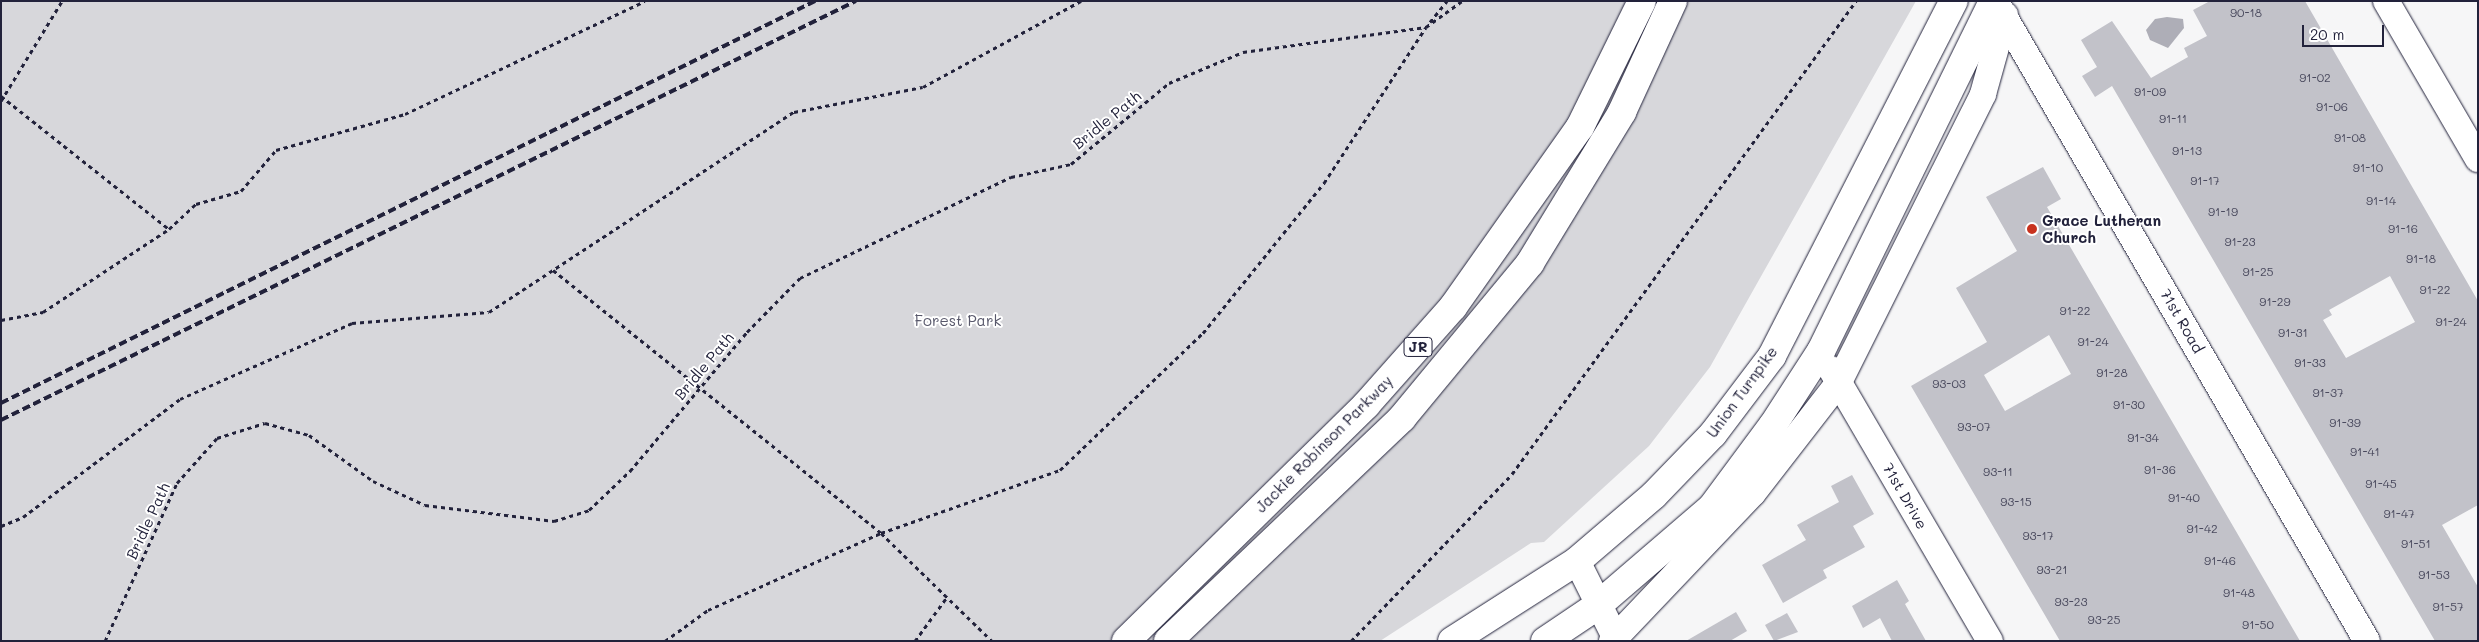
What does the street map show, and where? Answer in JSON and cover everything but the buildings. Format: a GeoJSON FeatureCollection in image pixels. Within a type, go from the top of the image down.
{"type":"FeatureCollection","features":[{"type":"Feature","properties":{"kind":"main road","name":"Jackie Robinson Parkway"},"geometry":{"type":"LineString","coordinates":[[1126,641],[1366,406],[1453,307],[1580,127],[1642,1]]}},
{"type":"Feature","properties":{"kind":"main road","name":"JR"},"geometry":{"type":"LineString","coordinates":[[1168,641],[1402,418],[1530,263],[1622,112],[1673,1]]}},
{"type":"Feature","properties":{"kind":"main road","name":"Union Turnpike"},"geometry":{"type":"LineString","coordinates":[[1452,641],[1577,561],[1654,495],[1713,434],[1772,356],[1954,1]]}},
{"type":"Feature","properties":{"kind":"main road"},"geometry":{"type":"LineString","coordinates":[[1545,641],[1597,606],[1712,507],[1773,426],[1821,351],[1998,6]]}},
{"type":"Feature","properties":{"kind":"street"},"geometry":{"type":"LineString","coordinates":[[2386,1],[2478,159]]}},
{"type":"Feature","properties":{"kind":"street"},"geometry":{"type":"LineString","coordinates":[[1577,561],[1615,640],[1753,493],[1839,382],[1982,94],[1998,6]]}},
{"type":"Feature","properties":{"kind":"street","name":"71st Road"},"geometry":{"type":"LineString","coordinates":[[1998,6],[2367,641]]}},
{"type":"Feature","properties":{"kind":"street","name":"71st Drive"},"geometry":{"type":"LineString","coordinates":[[1821,351],[1990,641]]}},
{"type":"Feature","properties":{"kind":"path"},"geometry":{"type":"LineString","coordinates":[[1,101],[62,1]]}},
{"type":"Feature","properties":{"kind":"path"},"geometry":{"type":"LineString","coordinates":[[1,320],[43,312],[169,229],[196,204],[241,191],[276,150],[405,114],[645,1]]}},
{"type":"Feature","properties":{"kind":"path"},"geometry":{"type":"LineString","coordinates":[[1,526],[23,517],[180,399],[352,323],[490,312],[794,112],[923,87],[1081,1]]}},
{"type":"Feature","properties":{"kind":"path"},"geometry":{"type":"LineString","coordinates":[[665,641],[708,610],[881,533],[1060,470],[1203,334],[1324,183],[1426,27],[1447,1]]}},
{"type":"Feature","properties":{"kind":"path"},"geometry":{"type":"LineString","coordinates":[[1426,27],[1462,1]]}},
{"type":"Feature","properties":{"kind":"path"},"geometry":{"type":"LineString","coordinates":[[1351,641],[1512,474],[1856,1]]}},
{"type":"Feature","properties":{"kind":"path","name":"Bridle Path"},"geometry":{"type":"LineString","coordinates":[[105,641],[178,483],[217,438],[265,423],[309,436],[373,481],[425,505],[554,521],[588,510],[630,471],[701,388],[800,278],[1011,177],[1071,164],[1169,83],[1243,52],[1426,27]]}},
{"type":"Feature","properties":{"kind":"path"},"geometry":{"type":"LineString","coordinates":[[3,97],[169,229]]}},
{"type":"Feature","properties":{"kind":"path"},"geometry":{"type":"LineString","coordinates":[[553,270],[881,533],[992,641]]}},
{"type":"Feature","properties":{"kind":"path"},"geometry":{"type":"LineString","coordinates":[[915,641],[947,597]]}},
{"type":"Feature","properties":{"kind":"green space","name":"Forest Park"},"geometry":{"type":"Polygon","coordinates":[[[1,1],[1916,1],[1710,367],[1649,446],[1544,542],[1531,543],[1380,641],[1,641],[1,1]]]}},
{"type":"Feature","properties":{"kind":"shaded area"},"geometry":{"type":"Polygon","coordinates":[[[2167,17],[2183,19],[2184,28],[2168,48],[2150,40],[2146,30],[2155,19],[2167,17]]]}},
{"type":"Feature","properties":{"kind":"railway"},"geometry":{"type":"LineString","coordinates":[[1,403],[815,1]]}},
{"type":"Feature","properties":{"kind":"railway"},"geometry":{"type":"LineString","coordinates":[[1,420],[856,1]]}},
{"type":"Feature","properties":{"kind":"place","name":"Grace Lutheran Church"},"geometry":{"type":"Point","coordinates":[2032,229]}}]}
